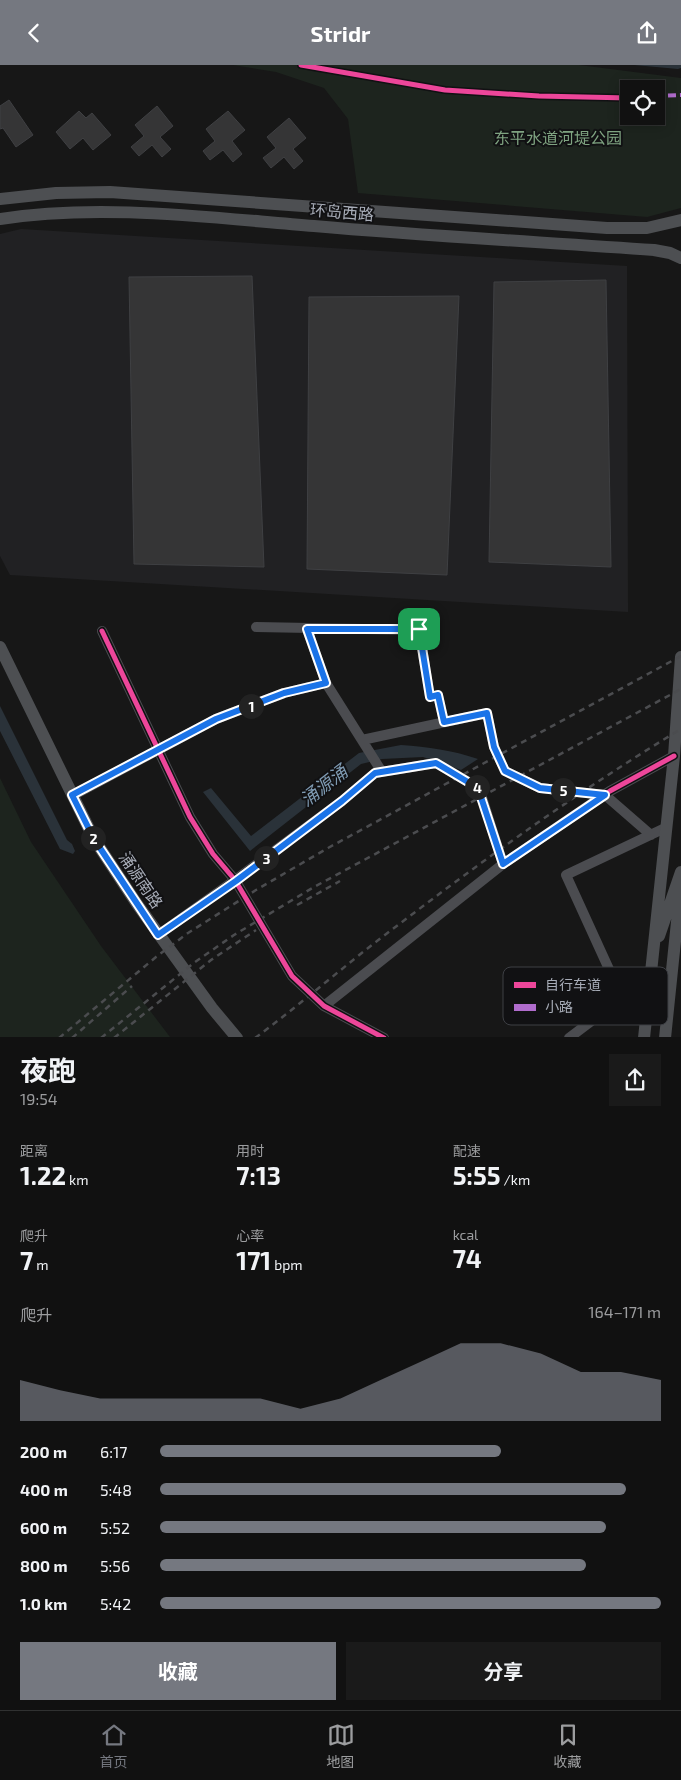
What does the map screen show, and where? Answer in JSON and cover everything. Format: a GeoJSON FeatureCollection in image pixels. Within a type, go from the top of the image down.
{"type":"FeatureCollection","features":[{"type":"Feature","properties":{"kind":"main road","name":"环岛西路"},"geometry":{"type":"LineString","coordinates":[[0,199],[56,193],[110,192],[611,228],[647,228],[681,220]]}},
{"type":"Feature","properties":{"kind":"main road","name":"环岛西路"},"geometry":{"type":"LineString","coordinates":[[0,219],[86,212],[191,216],[425,235],[662,251],[681,258]]}},
{"type":"Feature","properties":{"kind":"main road"},"geometry":{"type":"LineString","coordinates":[[610,247],[611,228]]}},
{"type":"Feature","properties":{"kind":"main road","name":"涌源南路"},"geometry":{"type":"LineString","coordinates":[[0,647],[94,839],[158,935],[212,1008],[237,1037]]}},
{"type":"Feature","properties":{"kind":"main road"},"geometry":{"type":"LineString","coordinates":[[651,967],[674,756],[681,657]]}},
{"type":"Feature","properties":{"kind":"main road","name":"涌源南路"},"geometry":{"type":"LineString","coordinates":[[0,664],[86,835],[111,879],[230,1037]]}},
{"type":"Feature","properties":{"kind":"main road"},"geometry":{"type":"LineString","coordinates":[[652,958],[681,872]]}},
{"type":"Feature","properties":{"kind":"main road"},"geometry":{"type":"LineString","coordinates":[[668,1008],[681,883]]}},
{"type":"Feature","properties":{"kind":"street"},"geometry":{"type":"LineString","coordinates":[[256,627],[419,629],[430,697],[438,695],[444,722]]}},
{"type":"Feature","properties":{"kind":"street"},"geometry":{"type":"LineString","coordinates":[[307,629],[326,683],[380,768]]}},
{"type":"Feature","properties":{"kind":"street"},"geometry":{"type":"LineString","coordinates":[[102,631],[190,817],[213,854],[236,881],[292,976],[324,1006],[384,1037]]}},
{"type":"Feature","properties":{"kind":"street"},"geometry":{"type":"LineString","coordinates":[[72,795],[216,719],[284,693],[326,683]]}},
{"type":"Feature","properties":{"kind":"street"},"geometry":{"type":"LineString","coordinates":[[365,744],[444,722],[487,713],[494,747],[505,771],[540,788],[605,795],[652,835]]}},
{"type":"Feature","properties":{"kind":"street"},"geometry":{"type":"LineString","coordinates":[[324,1006],[503,864],[605,795],[674,756]]}},
{"type":"Feature","properties":{"kind":"street"},"geometry":{"type":"LineString","coordinates":[[158,935],[236,881],[342,801],[380,768],[436,763],[478,788],[503,864]]}},
{"type":"Feature","properties":{"kind":"street"},"geometry":{"type":"LineString","coordinates":[[608,967],[566,875],[665,828]]}},
{"type":"Feature","properties":{"kind":"street"},"geometry":{"type":"LineString","coordinates":[[569,1037],[585,1025]]}},
{"type":"Feature","properties":{"kind":"shaded area"},"geometry":{"type":"Polygon","coordinates":[[[21,229],[627,266],[628,612],[10,575],[0,556],[0,234],[21,229]]]}},
{"type":"Feature","properties":{"kind":"green space","name":"东平水道河堤公园"},"geometry":{"type":"Polygon","coordinates":[[[233,65],[579,65],[681,78],[681,208],[647,217],[358,193],[348,119],[324,88],[276,72],[233,65]]]}},
{"type":"Feature","properties":{"kind":"green space"},"geometry":{"type":"Polygon","coordinates":[[[0,778],[31,842],[101,946],[170,1037],[0,1037],[0,778]]]}},
{"type":"Feature","properties":{"kind":"water"},"geometry":{"type":"Polygon","coordinates":[[[634,65],[681,65],[681,68],[678,69],[634,65]]]}},
{"type":"Feature","properties":{"kind":"water"},"geometry":{"type":"Polygon","coordinates":[[[0,706],[67,840],[72,844],[75,851],[73,854],[60,849],[0,731],[0,706]]]}},
{"type":"Feature","properties":{"kind":"water","name":"涌源涌"},"geometry":{"type":"Polygon","coordinates":[[[401,745],[440,749],[478,759],[461,770],[423,757],[382,759],[361,764],[250,851],[203,792],[211,788],[251,836],[359,753],[401,745]]]}},
{"type":"Feature","properties":{"kind":"building"},"geometry":{"type":"Polygon","coordinates":[[[9,100],[33,135],[16,147],[3,128],[0,129],[0,106],[9,100]]]}},
{"type":"Feature","properties":{"kind":"building"},"geometry":{"type":"Polygon","coordinates":[[[157,106],[173,126],[160,137],[171,149],[162,157],[152,145],[139,156],[131,147],[144,136],[135,125],[157,106]]]}},
{"type":"Feature","properties":{"kind":"building"},"geometry":{"type":"Polygon","coordinates":[[[79,111],[86,118],[92,113],[111,135],[93,150],[83,138],[70,149],[56,132],[79,111]]]}},
{"type":"Feature","properties":{"kind":"building"},"geometry":{"type":"Polygon","coordinates":[[[228,111],[245,130],[232,141],[242,154],[233,162],[223,150],[210,160],[203,151],[215,141],[206,129],[228,111]]]}},
{"type":"Feature","properties":{"kind":"building"},"geometry":{"type":"Polygon","coordinates":[[[289,118],[306,138],[293,149],[303,161],[294,169],[284,157],[271,168],[263,158],[276,148],[267,137],[289,118]]]}},
{"type":"Feature","properties":{"kind":"building"},"geometry":{"type":"Polygon","coordinates":[[[252,276],[264,567],[134,564],[129,277],[252,276]]]}},
{"type":"Feature","properties":{"kind":"building"},"geometry":{"type":"Polygon","coordinates":[[[606,280],[611,567],[489,562],[494,282],[606,280]]]}},
{"type":"Feature","properties":{"kind":"building"},"geometry":{"type":"Polygon","coordinates":[[[459,296],[447,575],[307,569],[309,297],[459,296]]]}},
{"type":"Feature","properties":{"kind":"railway"},"geometry":{"type":"LineString","coordinates":[[60,1037],[156,957],[188,933],[256,890],[328,848],[681,656]]}},
{"type":"Feature","properties":{"kind":"railway"},"geometry":{"type":"LineString","coordinates":[[102,1037],[195,962],[234,935],[314,887],[681,689]]}},
{"type":"Feature","properties":{"kind":"railway"},"geometry":{"type":"LineString","coordinates":[[256,1037],[377,941],[488,858],[564,804],[681,729]]}},
{"type":"Feature","properties":{"kind":"railway"},"geometry":{"type":"LineString","coordinates":[[297,905],[340,881]]}},
{"type":"Feature","properties":{"kind":"railway"},"geometry":{"type":"LineString","coordinates":[[115,1037],[211,960],[256,930]]}},
{"type":"Feature","properties":{"kind":"railway"},"geometry":{"type":"LineString","coordinates":[[73,1037],[132,986]]}},
{"type":"Feature","properties":{"kind":"marked path"},"geometry":{"type":"LineString","coordinates":[[665,96],[681,95]]}},
{"type":"Feature","properties":{"kind":"cycle path"},"geometry":{"type":"LineString","coordinates":[[301,65],[445,90],[539,96],[620,98]]}},
{"type":"Feature","properties":{"kind":"cycle path"},"geometry":{"type":"LineString","coordinates":[[102,631],[190,817],[213,854],[235,880],[292,976],[324,1006],[382,1037]]}},
{"type":"Feature","properties":{"kind":"cycle path"},"geometry":{"type":"LineString","coordinates":[[158,935],[342,801],[375,773],[436,763],[479,788],[503,864],[610,791],[674,756]]}},
{"type":"Feature","properties":{"kind":"route"},"geometry":{"type":"LineString","coordinates":[[307,629],[419,629],[430,697],[438,695],[444,722],[487,713],[494,747],[505,771],[540,788],[605,795],[503,864],[478,788],[436,763],[375,773],[342,801],[236,881],[158,935],[94,839],[72,795],[216,719],[284,693],[326,683],[307,629]]}}]}
